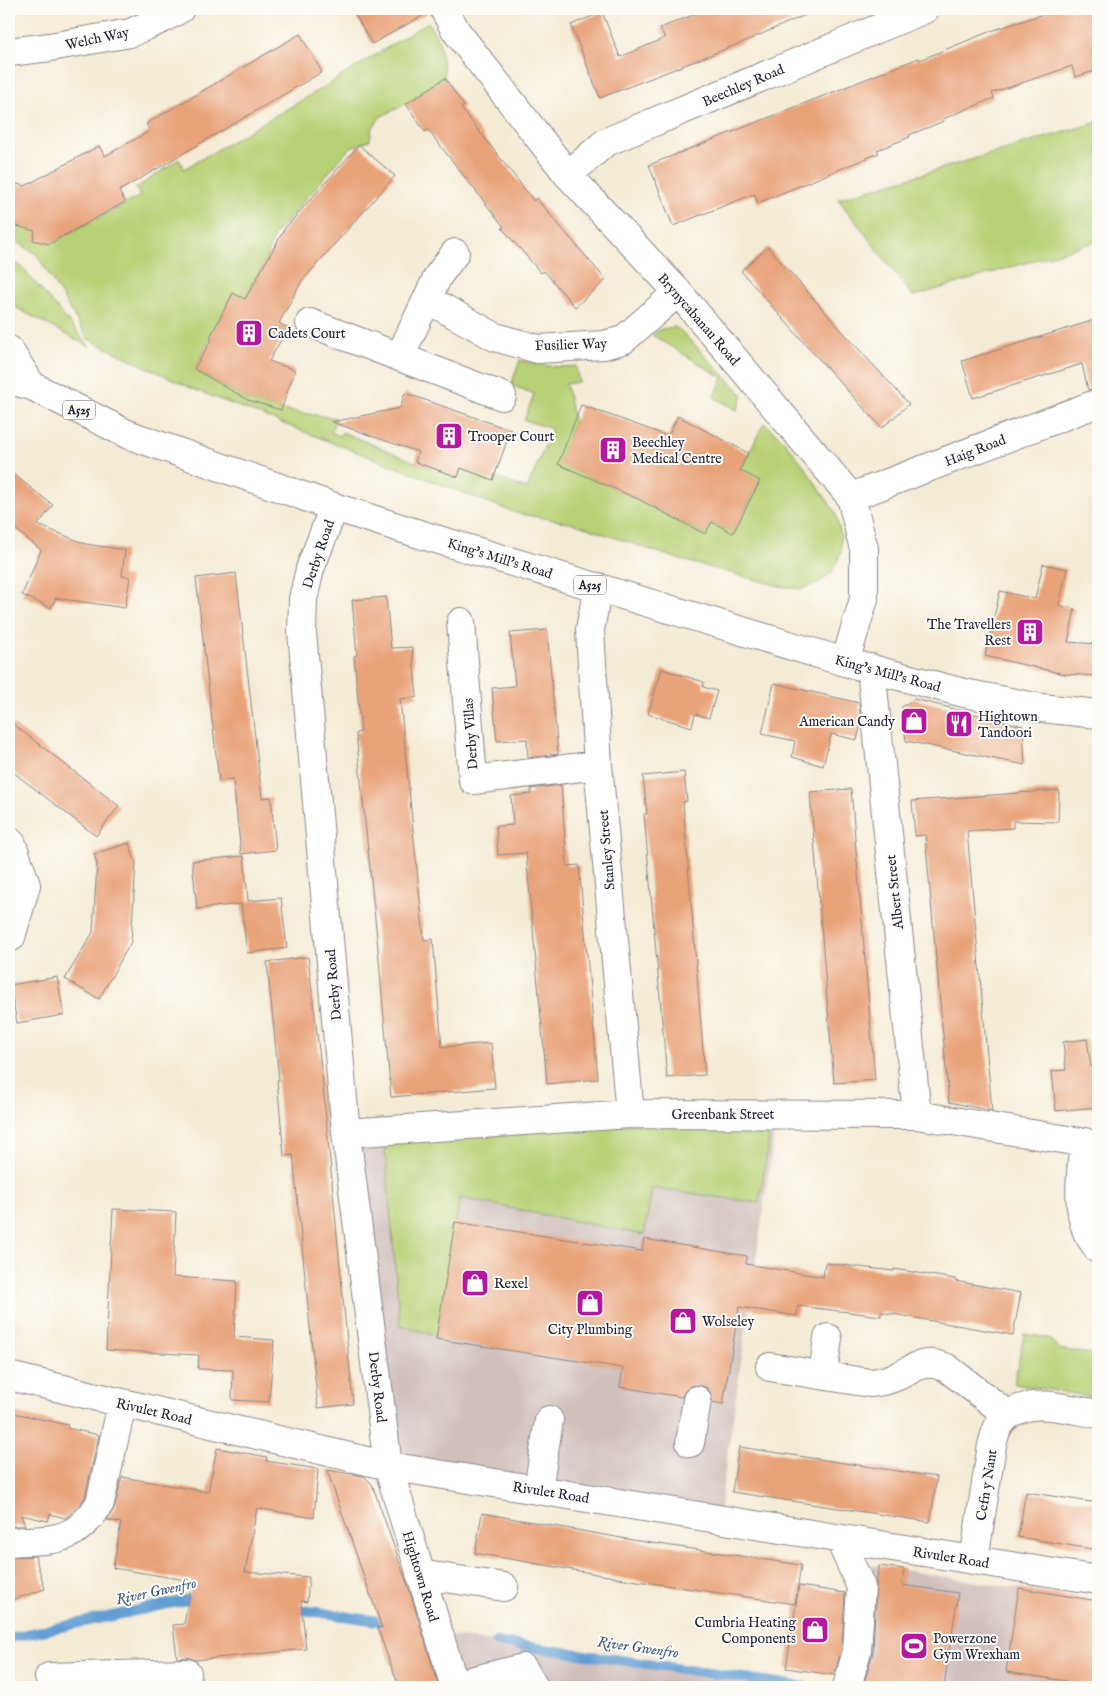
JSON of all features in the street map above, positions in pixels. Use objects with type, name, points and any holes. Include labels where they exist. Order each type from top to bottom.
[{"type":"street","name":"Welch Way","points":[[9,52],[50,48],[130,33],[180,9]]},
{"type":"street","name":"Brynycabanau Road","points":[[444,9],[456,31],[568,175],[678,292],[852,497],[864,549],[864,599],[858,665]]},
{"type":"street","name":"Beechley Road","points":[[568,175],[606,142],[925,9]]},
{"type":"street","points":[[400,356],[438,276],[455,253]]},
{"type":"street","name":"Fusilier Way","points":[[427,299],[495,337],[538,348],[604,345],[623,340],[678,292]]},
{"type":"street","points":[[310,323],[502,396]]},
{"type":"street","name":"King's Mill's Road","points":[[9,350],[20,383],[127,434],[334,507],[858,665],[964,693],[1041,708],[1098,714]]},
{"type":"street","name":"Haig Road","points":[[852,497],[1098,403]]},
{"type":"street","name":"Derby Road","points":[[334,507],[310,569],[304,599],[302,632],[346,1133],[388,1466]]},
{"type":"street","name":"Stanley Street","points":[[598,587],[590,630],[598,765],[630,1114]]},
{"type":"street","name":"Derby Villas","points":[[461,622],[473,780],[598,765]]},
{"type":"street","name":"Albert Street","points":[[858,665],[916,1115]]},
{"type":"street","points":[[9,841],[12,844],[26,885],[9,938]]},
{"type":"street","name":"Greenbank Street","points":[[346,1133],[630,1114],[916,1115],[1091,1143]]},
{"type":"street","points":[[1091,1143],[1081,1180],[1082,1210],[1087,1233],[1098,1249]]},
{"type":"street","points":[[824,1375],[828,1338]]},
{"type":"street","points":[[770,1367],[870,1383],[884,1381],[919,1365],[938,1365],[947,1368],[1008,1415],[1022,1407],[1040,1405],[1098,1414]]},
{"type":"street","name":"Rivulet Road","points":[[9,1376],[388,1466],[1098,1580]]},
{"type":"street","points":[[690,1443],[697,1400]]},
{"type":"street","points":[[9,1542],[60,1539],[83,1526],[92,1517],[100,1503],[122,1404]]},
{"type":"street","name":"Cefn y Nant","points":[[974,1560],[992,1445],[997,1427],[1008,1415]]},
{"type":"street","points":[[538,1490],[549,1420]]},
{"type":"street","name":"Hightown Road","points":[[388,1466],[455,1686]]},
{"type":"street","points":[[840,1540],[861,1586],[856,1651],[847,1687]]},
{"type":"street","points":[[420,1574],[504,1587]]},
{"type":"street","points":[[455,1686],[523,1668],[534,1687]]},
{"type":"street","points":[[49,1677],[187,1673],[185,1687]]},
{"type":"shaded area","points":[[777,1115],[718,1520],[388,1466],[346,1133]]},
{"type":"shaded area","points":[[850,1562],[1098,1601],[1098,1687],[847,1687]]},
{"type":"shaded area","points":[[439,1634],[807,1687],[455,1687]]},
{"type":"green space","points":[[428,22],[439,41],[445,78],[406,104],[380,117],[372,129],[370,140],[351,147],[274,235],[265,263],[245,299],[233,293],[196,366],[199,372],[248,400],[281,410],[336,418],[331,432],[340,436],[342,432],[415,462],[458,477],[461,468],[527,489],[552,429],[524,420],[534,394],[511,385],[520,360],[548,366],[576,366],[579,382],[566,384],[574,422],[559,464],[638,499],[705,534],[712,522],[733,533],[760,482],[740,470],[764,423],[782,439],[802,463],[835,512],[841,535],[841,553],[832,572],[819,583],[801,589],[779,586],[678,559],[575,524],[516,513],[195,390],[88,339],[37,255],[9,236],[9,215],[38,226],[58,239],[140,196],[136,188],[179,159],[184,169],[326,86]]},
{"type":"green space","points":[[1098,122],[1098,241],[922,294],[913,296],[838,199]]},
{"type":"green space","points":[[9,261],[21,266],[90,347],[9,304]]},
{"type":"green space","points":[[675,327],[743,395],[737,410],[714,397],[723,378],[652,335],[661,329]]},
{"type":"green space","points":[[772,1119],[759,1203],[652,1188],[644,1235],[460,1198],[437,1336],[400,1325],[384,1135]]},
{"type":"green space","points":[[1024,1334],[1049,1338],[1059,1349],[1098,1355],[1098,1398],[1014,1384]]},
{"type":"building","points":[[352,9],[428,9],[429,12],[372,44]]},
{"type":"building","points":[[708,9],[819,9],[741,43],[600,98],[571,25],[602,12],[620,57],[665,38],[660,28]]},
{"type":"building","points":[[1046,9],[1098,9],[1098,70],[1075,77],[1072,66],[992,93],[994,98],[943,119],[944,121],[909,135],[910,137],[877,150],[879,153],[758,203],[754,194],[673,226],[649,165],[919,58],[920,60],[991,31],[1047,13]]},
{"type":"building","points":[[300,34],[322,72],[119,191],[125,202],[49,244],[33,240],[35,231],[9,224],[9,182],[25,186],[99,146],[105,156],[150,131],[146,124]]},
{"type":"building","points":[[445,78],[464,106],[461,108],[534,201],[536,198],[606,280],[575,307],[544,271],[541,273],[502,228],[504,227],[428,130],[425,132],[406,104]]},
{"type":"building","points":[[359,145],[395,176],[301,282],[279,323],[288,328],[269,361],[295,370],[281,410],[248,400],[194,369],[212,339],[210,337],[233,293],[245,299],[285,228]]},
{"type":"building","points":[[768,247],[909,404],[882,428],[741,271]]},
{"type":"building","points":[[1098,319],[1098,388],[1088,390],[1082,364],[973,398],[962,361]]},
{"type":"building","name":"Trooper Court","points":[[405,393],[511,430],[493,480],[461,468],[458,477],[415,462],[418,452],[332,422],[400,408]]},
{"type":"building","points":[[581,405],[668,436],[678,416],[748,453],[740,470],[760,481],[733,533],[712,522],[705,534],[638,499],[558,464]]},
{"type":"building","points":[[9,471],[53,505],[38,525],[86,544],[125,550],[122,576],[130,577],[125,608],[56,598],[51,608],[22,595],[41,550],[9,524]]},
{"type":"building","name":"The Travellers Rest","points":[[1043,564],[1067,569],[1059,605],[1075,609],[1068,642],[1098,644],[1098,676],[1064,674],[985,656],[1000,591],[1035,599]]},
{"type":"building","points":[[236,573],[262,798],[271,797],[276,850],[241,854],[233,779],[219,781],[196,578]]},
{"type":"building","points":[[386,597],[391,648],[412,647],[417,697],[400,699],[424,940],[433,939],[442,1047],[491,1043],[495,1088],[391,1097],[356,733],[361,732],[354,656],[357,655],[352,600]]},
{"type":"building","points":[[547,630],[558,754],[528,758],[527,739],[497,741],[492,688],[515,686],[510,633]]},
{"type":"building","points":[[662,669],[704,682],[703,687],[717,691],[709,718],[695,714],[692,727],[648,714]]},
{"type":"building","points":[[774,683],[859,703],[861,723],[857,740],[831,734],[823,766],[792,757],[795,741],[762,734]]},
{"type":"building","points":[[914,699],[1023,726],[1025,765],[906,741],[902,707]]},
{"type":"building","points":[[9,721],[119,806],[96,836],[9,769]]},
{"type":"building","points":[[684,772],[687,801],[683,802],[705,1075],[667,1078],[644,814],[647,814],[643,776]]},
{"type":"building","points":[[561,785],[567,866],[579,865],[598,1079],[547,1084],[526,853],[498,855],[496,826],[513,825],[511,796],[531,794],[531,789]]},
{"type":"building","points":[[851,789],[875,1080],[834,1083],[810,792]]},
{"type":"building","points":[[1059,790],[1058,822],[1013,821],[1013,828],[967,831],[992,1111],[949,1102],[925,835],[915,836],[912,801]]},
{"type":"building","points":[[129,843],[136,863],[131,942],[99,999],[65,979],[93,932],[97,864],[94,854]]},
{"type":"building","points":[[244,856],[248,901],[281,898],[287,948],[247,953],[241,904],[197,909],[192,861]]},
{"type":"building","points":[[308,957],[322,1076],[353,1404],[318,1408],[293,1155],[284,1156],[277,1080],[279,1080],[267,962]]},
{"type":"building","points":[[57,977],[64,1015],[17,1023],[10,985]]},
{"type":"building","points":[[1087,1039],[1091,1067],[1098,1067],[1098,1107],[1056,1111],[1052,1071],[1066,1070],[1063,1042]]},
{"type":"building","points":[[113,1209],[176,1212],[173,1277],[237,1281],[234,1337],[274,1340],[269,1402],[232,1400],[233,1370],[198,1369],[199,1355],[106,1350]]},
{"type":"building","points":[[455,1222],[642,1251],[644,1239],[747,1256],[746,1264],[823,1277],[825,1263],[894,1271],[894,1269],[955,1279],[955,1281],[1021,1293],[1013,1335],[881,1312],[881,1316],[798,1306],[797,1316],[739,1307],[723,1404],[712,1402],[712,1395],[707,1388],[700,1385],[691,1386],[682,1397],[620,1387],[623,1368],[436,1339]]},
{"type":"building","points":[[9,1412],[68,1425],[67,1428],[99,1435],[85,1497],[78,1507],[65,1518],[50,1514],[48,1521],[21,1515],[25,1526],[9,1526]]},
{"type":"building","points":[[739,1447],[937,1477],[930,1522],[732,1492]]},
{"type":"building","points":[[217,1448],[267,1457],[266,1461],[318,1469],[314,1518],[257,1508],[245,1572],[309,1577],[307,1602],[301,1601],[306,1649],[196,1660],[187,1657],[177,1658],[173,1625],[184,1624],[192,1581],[113,1568],[121,1523],[107,1520],[115,1507],[122,1477],[208,1492]]},
{"type":"building","points":[[327,1470],[364,1476],[372,1484],[410,1592],[439,1687],[399,1687],[377,1627],[382,1628]]},
{"type":"building","points":[[1026,1492],[1098,1503],[1098,1550],[1018,1537]]},
{"type":"building","points":[[482,1513],[638,1541],[801,1565],[795,1604],[637,1581],[475,1553]]},
{"type":"building","points":[[35,1556],[45,1589],[9,1601],[9,1557]]},
{"type":"building","points":[[879,1566],[904,1569],[902,1585],[958,1593],[944,1687],[863,1687],[873,1652],[876,1585]]},
{"type":"building","name":"Cumbria Heating Components","points":[[799,1586],[845,1593],[842,1648],[834,1675],[786,1668]]},
{"type":"building","points":[[1019,1588],[1098,1601],[1098,1687],[1064,1687],[1066,1681],[1006,1672]]},
{"type":"waterway","name":"River Gwenfro","points":[[9,1638],[201,1597]]},
{"type":"waterway","name":"River Gwenfro","points":[[289,1608],[391,1623]]},
{"type":"waterway","name":"River Gwenfro","points":[[496,1642],[806,1687]]},
{"type":"place","name":"Cadets Court","points":[[249,333]]},
{"type":"place","name":"Trooper Court","points":[[449,436]]},
{"type":"place","name":"Beechley Medical Centre","points":[[613,450]]},
{"type":"place","name":"The Travellers Rest","points":[[1030,632]]},
{"type":"place","name":"American Candy","points":[[914,721]]},
{"type":"place","name":"Hightown Tandoori","points":[[959,724]]},
{"type":"place","name":"Rexel","points":[[475,1283]]},
{"type":"place","name":"City Plumbing","points":[[590,1303]]},
{"type":"place","name":"Wolseley","points":[[683,1321]]},
{"type":"place","name":"Cumbria Heating Components","points":[[815,1630]]},
{"type":"place","name":"Powerzone Gym Wrexham","points":[[914,1646]]}]
